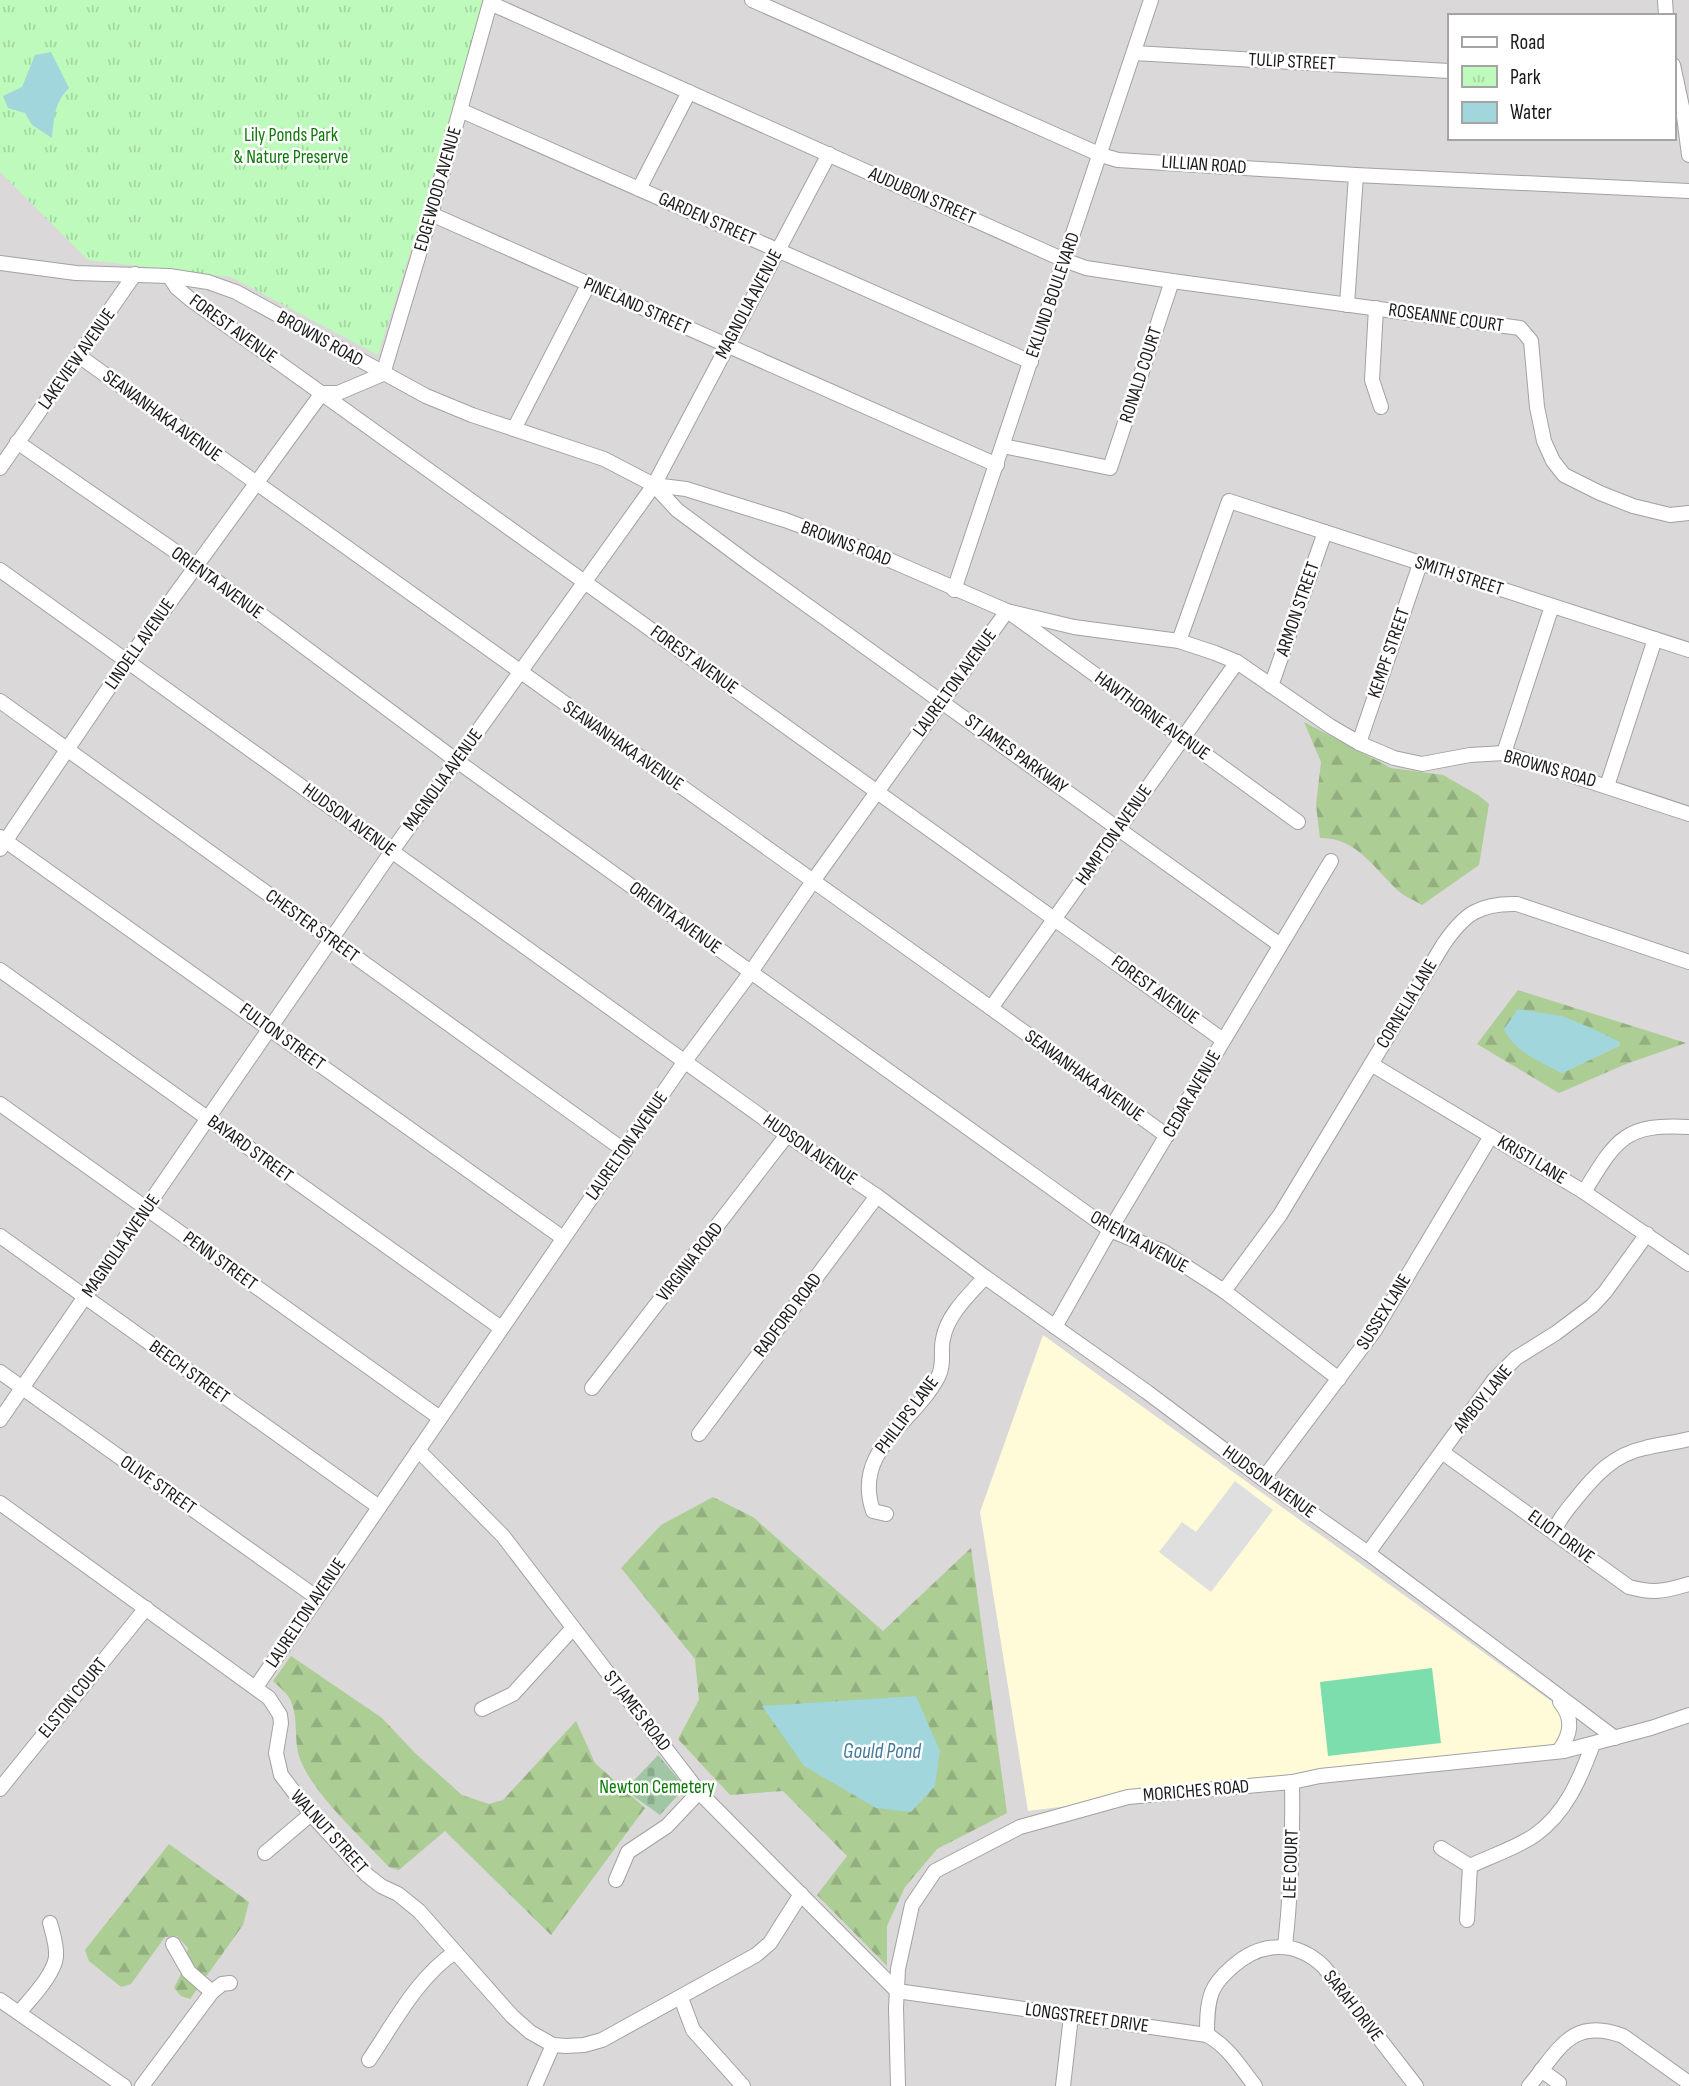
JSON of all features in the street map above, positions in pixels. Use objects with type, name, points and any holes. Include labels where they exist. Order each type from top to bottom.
[{"type":"street","name":"LILLIAN ROAD","points":[[752,0],[1101,155],[1118,160],[1689,191]]},
{"type":"street","name":"EKLUND BOULEVARD","points":[[954,590],[1152,0]]},
{"type":"street","name":"AUDUBON STREET","points":[[490,3],[1086,268],[1376,309]]},
{"type":"street","name":"EDGEWOOD AVENUE","points":[[383,374],[490,3]]},
{"type":"street","name":"TULIP STREET","points":[[1134,53],[1448,71]]},
{"type":"street","points":[[1675,84],[1689,93]]},
{"type":"street","points":[[1675,84],[1684,116],[1689,155]]},
{"type":"street","points":[[639,189],[689,92]]},
{"type":"street","name":"GARDEN STREET","points":[[460,110],[1031,362]]},
{"type":"street","name":"MAGNOLIA AVENUE","points":[[0,1420],[392,851],[654,485],[829,153]]},
{"type":"street","points":[[1347,305],[1356,175]]},
{"type":"street","name":"PINELAND STREET","points":[[431,214],[997,465]]},
{"type":"street","name":"BROWNS ROAD","points":[[1,265],[76,273],[169,276],[208,282],[236,292],[426,396],[604,459],[654,485],[686,489],[785,520],[878,555],[1007,611],[1073,627],[1180,641],[1237,663],[1330,726],[1359,743],[1394,758],[1422,764],[1470,755],[1504,753],[1689,814]]},
{"type":"street","name":"LAKEVIEW AVENUE","points":[[0,468],[135,274]]},
{"type":"street","name":"FOREST AVENUE","points":[[169,276],[177,288],[190,299],[1223,1040]]},
{"type":"street","name":"RONALD COURT","points":[[1003,446],[1110,468],[1172,282]]},
{"type":"street","points":[[514,429],[589,285]]},
{"type":"street","points":[[1376,309],[1372,380],[1381,407]]},
{"type":"street","name":"ROSEANNE COURT","points":[[1376,309],[1520,328],[1531,341],[1537,407],[1544,441],[1553,461],[1564,475],[1600,494],[1633,506],[1670,515],[1689,513]]},
{"type":"street","name":"SEAWANHAKA AVENUE","points":[[79,356],[1167,1136]]},
{"type":"street","points":[[322,393],[338,393],[383,374]]},
{"type":"street","name":"LINDELL AVENUE","points":[[2,842],[195,565],[322,393]]},
{"type":"street","name":"ORIENTA AVENUE","points":[[18,442],[195,565],[457,761],[1110,1230],[1164,1252],[1224,1291],[1339,1379]]},
{"type":"street","name":"ST JAMES PARKWAY","points":[[654,485],[677,510],[1280,945]]},
{"type":"street","name":"SMITH STREET","points":[[1180,641],[1229,502],[1689,650]]},
{"type":"street","name":"ARMON STREET","points":[[1271,686],[1325,532]]},
{"type":"street","name":"KEMPF STREET","points":[[1359,743],[1419,564]]},
{"type":"street","name":"HUDSON AVENUE","points":[[0,570],[787,1135],[877,1196],[1368,1553],[1615,1738]]},
{"type":"street","points":[[1504,753],[1552,606]]},
{"type":"street","name":"LAURELTON AVENUE","points":[[256,1688],[685,1060],[751,972],[876,791],[1007,611]]},
{"type":"street","name":"HAWTHORNE AVENUE","points":[[1007,611],[1298,821]]},
{"type":"street","points":[[1607,786],[1655,639]]},
{"type":"street","name":"HAMPTON AVENUE","points":[[990,1008],[1237,663]]},
{"type":"street","name":"CHESTER STREET","points":[[0,701],[625,1151]]},
{"type":"street","name":"FULTON STREET","points":[[2,842],[270,1028],[563,1238]]},
{"type":"street","name":"CEDAR AVENUE","points":[[1055,1327],[1110,1230],[1331,861]]},
{"type":"street","name":"CORNELIA LANE","points":[[1224,1291],[1280,1215],[1458,923],[1478,909],[1496,904],[1517,904],[1689,962]]},
{"type":"street","name":"BAYARD STREET","points":[[0,970],[501,1328]]},
{"type":"street","name":"KRISTI LANE","points":[[1371,1064],[1584,1192],[1689,1264]]},
{"type":"street","name":"PENN STREET","points":[[0,1104],[440,1418]]},
{"type":"street","points":[[1584,1192],[1612,1147],[1623,1138],[1637,1130],[1651,1127],[1689,1127]]},
{"type":"street","name":"VIRGINIA ROAD","points":[[592,1388],[787,1135]]},
{"type":"street","name":"SUSSEX LANE","points":[[1263,1479],[1381,1321],[1491,1136]]},
{"type":"street","name":"RADFORD ROAD","points":[[699,1433],[877,1196]]},
{"type":"street","name":"AMBOY LANE","points":[[1368,1553],[1494,1380],[1516,1358],[1592,1306],[1647,1234]]},
{"type":"street","name":"BEECH STREET","points":[[0,1236],[379,1507]]},
{"type":"street","name":"PHILLIPS LANE","points":[[886,1514],[873,1511],[868,1496],[872,1464],[940,1374],[943,1337],[950,1319],[985,1277]]},
{"type":"street","name":"OLIVE STREET","points":[[0,1372],[316,1597]]},
{"type":"street","points":[[1554,1532],[1557,1523],[1605,1466],[1643,1448],[1689,1440]]},
{"type":"street","name":"ST JAMES ROAD","points":[[418,1450],[503,1536],[699,1792],[897,1991]]},
{"type":"street","name":"ELIOT DRIVE","points":[[1441,1452],[1629,1587],[1646,1592],[1659,1592],[1689,1584]]},
{"type":"street","name":"WALNUT STREET","points":[[0,1503],[269,1698],[281,1715],[276,1753],[281,1775],[311,1814],[367,1875],[419,1911],[512,2016],[530,2032],[553,2045]]},
{"type":"street","name":"ELSTON COURT","points":[[0,1789],[146,1608]]},
{"type":"street","points":[[482,1709],[513,1694],[573,1628]]},
{"type":"street","points":[[1548,1688],[1569,1712],[1568,1735],[1559,1751]]},
{"type":"street","name":"MORICHES ROAD","points":[[898,2086],[898,1969],[912,1905],[935,1871],[1020,1827],[1128,1797],[1292,1782],[1320,1776],[1559,1751],[1615,1738],[1689,1715]]},
{"type":"street","points":[[1470,1866],[1535,1835],[1551,1821],[1569,1798],[1593,1744]]},
{"type":"street","name":"LEE COURT","points":[[1285,1947],[1293,1833],[1292,1782]]},
{"type":"street","points":[[616,1880],[628,1852],[667,1826],[699,1792]]},
{"type":"street","points":[[265,1853],[311,1814]]},
{"type":"street","points":[[1441,1848],[1470,1866]]},
{"type":"street","points":[[1467,1920],[1470,1866]]},
{"type":"street","points":[[535,2086],[553,2045],[584,2045],[602,2040],[756,1955],[779,1931],[801,1894]]},
{"type":"street","points":[[19,2013],[53,1968],[55,1946],[50,1923]]},
{"type":"street","points":[[173,1944],[189,1972],[212,1992]]},
{"type":"street","points":[[1255,2086],[1229,2052],[1207,2035],[1212,1991],[1225,1973],[1236,1964],[1260,1950],[1285,1947]]},
{"type":"street","name":"SARAH DRIVE","points":[[1285,1947],[1304,1952],[1324,1967],[1416,2086]]},
{"type":"street","points":[[369,2060],[421,1983],[454,1952]]},
{"type":"street","points":[[142,2086],[212,1992],[222,1984],[230,1983]]},
{"type":"street","name":"LONGSTREET DRIVE","points":[[897,1991],[1207,2035]]},
{"type":"street","points":[[681,1998],[692,2030],[743,2086]]},
{"type":"street","points":[[0,2000],[124,2086]]},
{"type":"street","points":[[1063,2086],[1071,2016]]},
{"type":"street","points":[[1529,2086],[1559,2046],[1572,2035],[1604,2030],[1623,2036],[1689,2083]]},
{"type":"street","points":[[1541,2070],[1559,2082]]},
{"type":"shaded area","points":[[0,0],[1689,0],[1689,2086],[0,2086]]},
{"type":"shaded area","points":[[1043,1335],[1558,1706],[1567,1722],[1564,1738],[1549,1746],[1028,1811],[980,1512]]},
{"type":"shaded area","points":[[1235,1481],[1273,1510],[1211,1592],[1159,1552],[1182,1522],[1196,1532]]},
{"type":"green space","name":"Lily Ponds Park & Nature Preserve","points":[[0,0],[489,0],[378,355],[231,277],[88,260],[0,172]]},
{"type":"green space","points":[[1304,722],[1391,768],[1443,775],[1478,795],[1489,804],[1479,865],[1422,905],[1402,894],[1356,849],[1333,839],[1320,838],[1316,805],[1321,762]]},
{"type":"green space","points":[[1518,990],[1686,1043],[1626,1064],[1559,1093],[1477,1044]],"holes":[[[1620,1042],[1619,1046],[1562,1073],[1520,1049]]]},
{"type":"green space","points":[[713,1497],[753,1517],[883,1631],[971,1548],[1007,1813],[937,1849],[905,1887],[887,1926],[887,1966],[817,1895],[847,1856],[783,1791],[730,1795],[678,1739],[699,1700],[695,1659],[621,1568],[661,1525]]},
{"type":"green space","points":[[291,1656],[382,1718],[415,1753],[462,1795],[489,1804],[503,1800],[576,1721],[595,1763],[645,1808],[551,1935],[445,1831],[399,1870],[389,1867],[327,1801],[300,1759],[291,1701],[273,1681]]},
{"type":"green space","points":[[1432,1668],[1441,1743],[1328,1756],[1320,1682]]},
{"type":"green space","name":"Newton Cemetery","points":[[658,1755],[685,1787],[660,1815],[625,1790]]},
{"type":"green space","points":[[169,1844],[249,1902],[243,1925],[190,1999],[181,1996],[174,1988],[183,1970],[188,1948],[177,1936],[165,1937],[131,1984],[121,1987],[89,1961],[85,1950]]},
{"type":"water","points":[[51,52],[69,88],[58,105],[52,138],[32,125],[25,113],[8,108],[3,96],[22,87],[35,55]]},
{"type":"water","points":[[1518,1009],[1562,1016],[1620,1042],[1619,1046],[1562,1073],[1529,1056],[1509,1037],[1504,1029]]},
{"type":"water","name":"Gould Pond","points":[[916,1696],[940,1751],[935,1786],[911,1812],[876,1808],[804,1766],[762,1706]]}]
